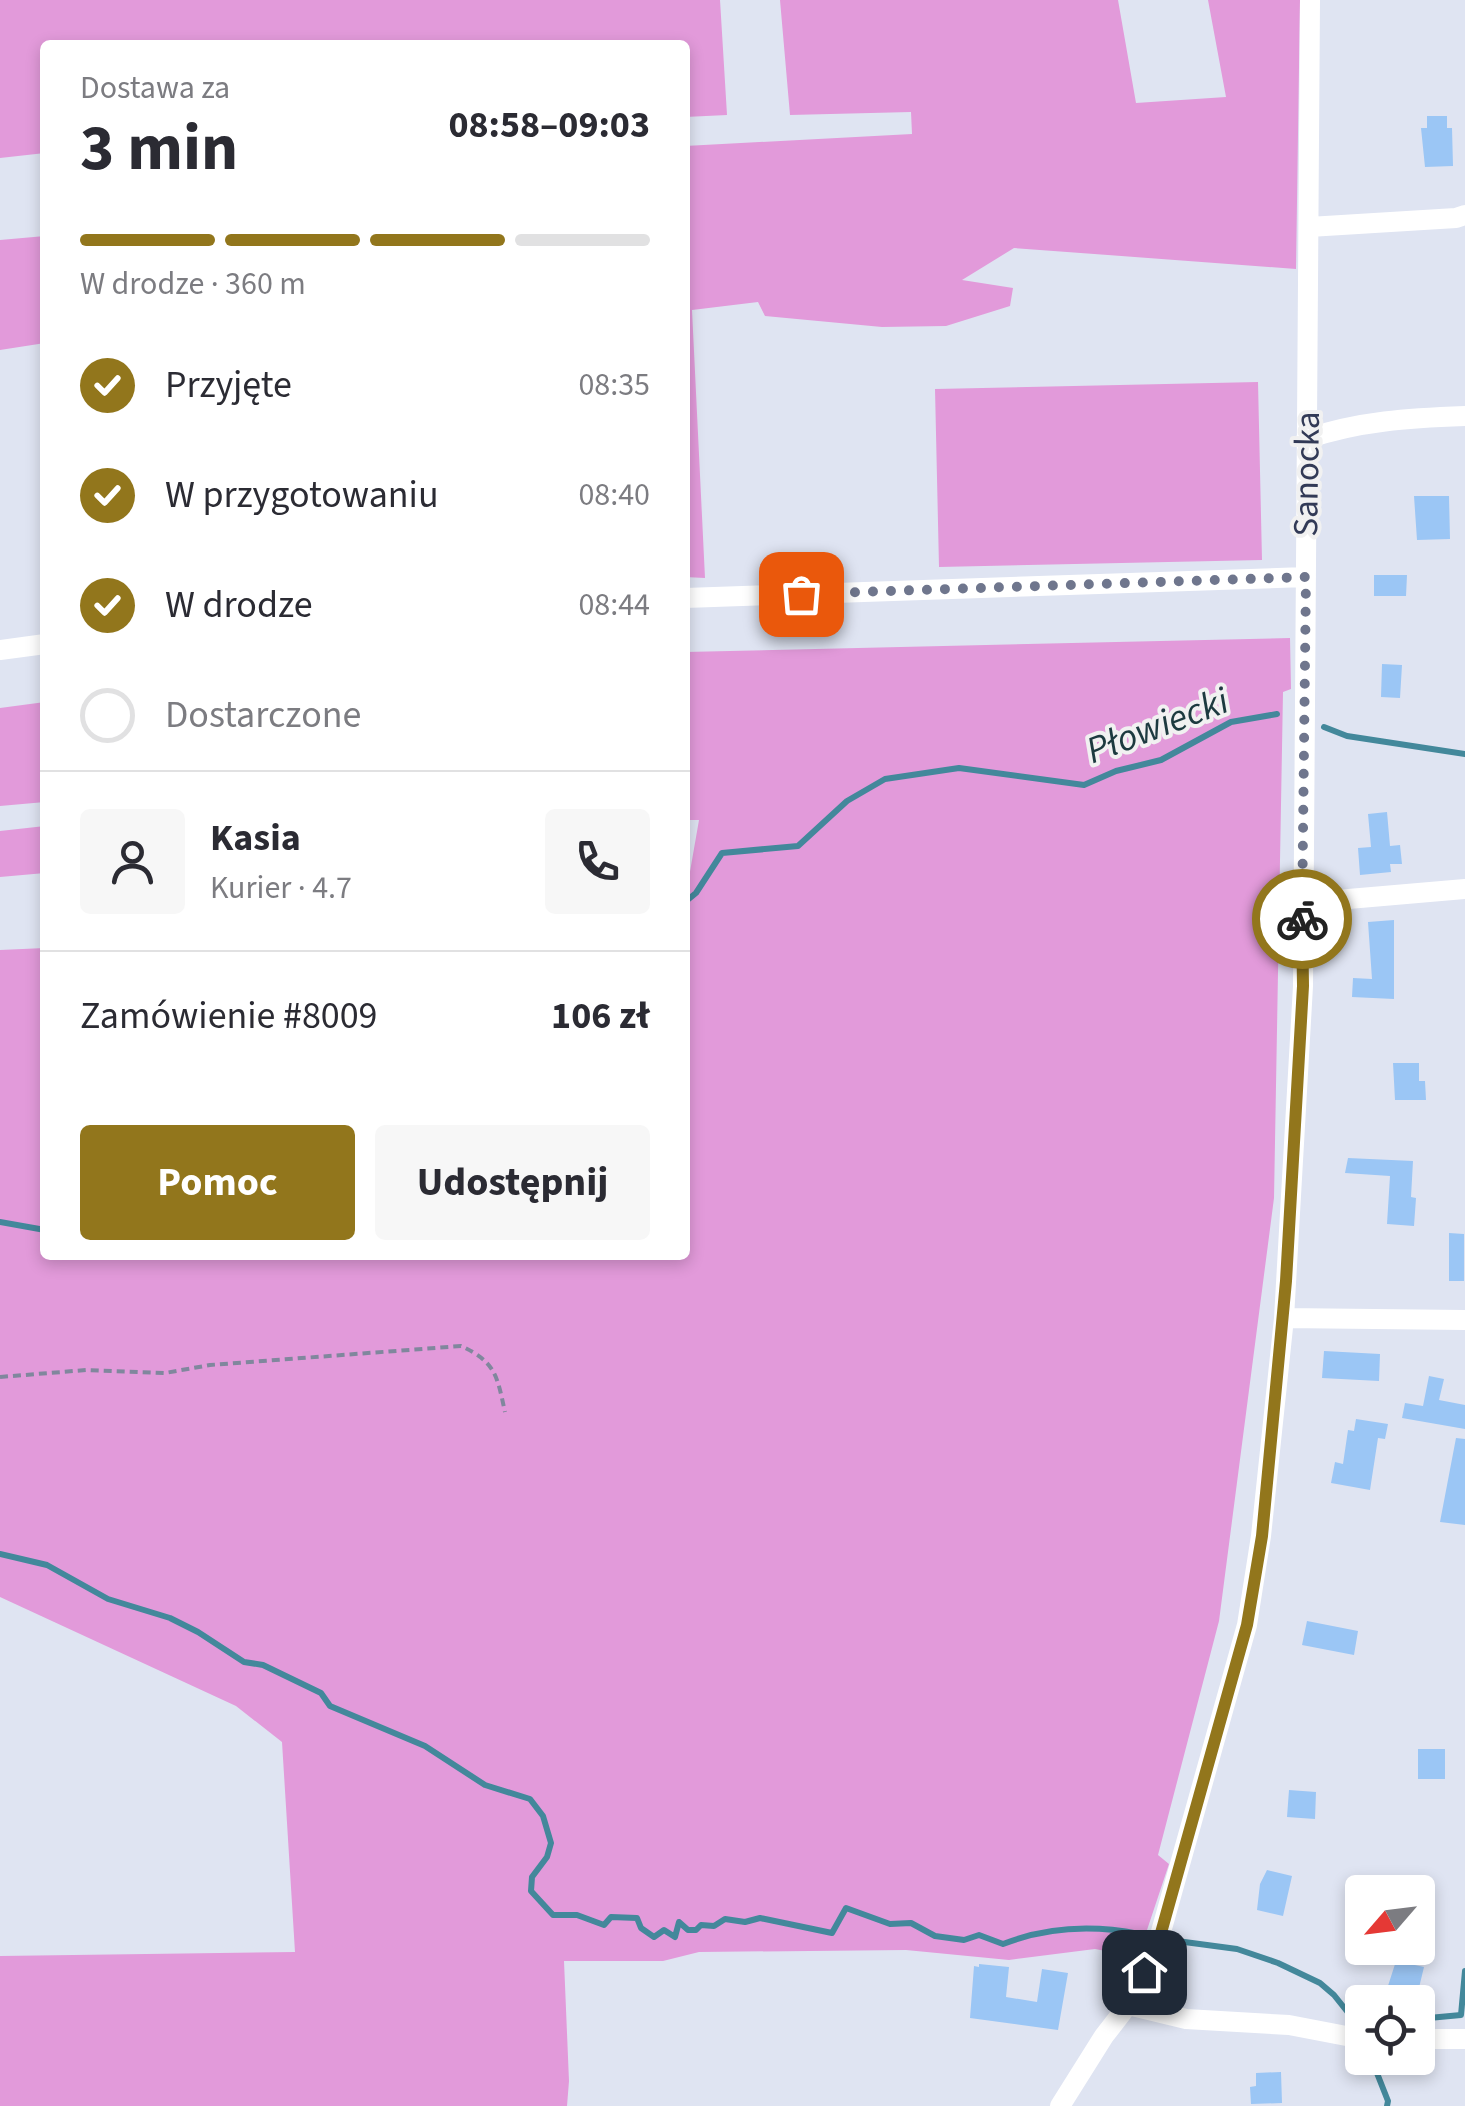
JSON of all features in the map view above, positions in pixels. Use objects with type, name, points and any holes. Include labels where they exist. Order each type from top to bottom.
[{"type":"street","name":"Sanocka","points":[[1060,2106],[1128,2005],[1159,1940],[1247,1625],[1262,1536],[1284,1318],[1303,986],[1310,0]]},
{"type":"street","points":[[1309,227],[1456,218],[1465,214]]},
{"type":"street","points":[[1306,439],[1338,428],[1392,418],[1465,416]]},
{"type":"street","points":[[690,598],[1306,577]]},
{"type":"street","points":[[0,650],[40,645]]},
{"type":"street","points":[[1302,903],[1465,890]]},
{"type":"street","points":[[1284,1318],[1465,1320]]},
{"type":"street","points":[[1128,2005],[1186,2019],[1289,2026],[1345,2036]]},
{"type":"street","points":[[1435,2039],[1465,2039]]},
{"type":"path","points":[[0,1377],[86,1370],[165,1372],[462,1346],[483,1356],[497,1374],[505,1412]]},
{"type":"shaded area","points":[[0,0],[720,0],[727,115],[690,117],[690,40],[40,40],[40,154],[0,158]]},
{"type":"shaded area","points":[[780,0],[1118,0],[1136,103],[1226,97],[1208,0],[1300,0],[1296,269],[1014,248],[962,280],[1013,288],[1010,306],[946,326],[882,327],[765,316],[758,302],[692,310],[705,578],[690,577],[690,146],[912,134],[911,112],[790,115]]},
{"type":"shaded area","points":[[40,236],[40,344],[0,350],[0,240]]},
{"type":"shaded area","points":[[1258,382],[1262,560],[939,567],[935,389]]},
{"type":"shaded area","points":[[1290,638],[1291,689],[1283,692],[1274,1198],[1219,1621],[1158,1855],[1169,1864],[1138,1957],[1095,1949],[1009,1960],[906,1950],[699,1952],[663,1961],[564,1961],[567,2106],[0,2106],[0,1956],[295,1952],[282,1742],[236,1706],[0,1597],[0,950],[40,948],[40,1260],[690,1260],[690,872],[699,820],[690,820],[690,652]]},
{"type":"shaded area","points":[[40,703],[40,802],[0,806],[0,708]]},
{"type":"shaded area","points":[[40,827],[40,873],[0,877],[0,831]]},
{"type":"building","points":[[1427,116],[1447,116],[1447,128],[1452,128],[1453,166],[1425,167],[1421,128],[1427,128]]},
{"type":"building","points":[[1414,496],[1449,496],[1450,539],[1417,540]]},
{"type":"building","points":[[1374,575],[1407,575],[1406,596],[1374,596]]},
{"type":"building","points":[[1382,664],[1402,665],[1400,698],[1381,697]]},
{"type":"building","points":[[1387,812],[1390,846],[1400,845],[1402,864],[1390,864],[1391,872],[1360,875],[1358,848],[1371,847],[1368,814]]},
{"type":"building","points":[[1394,920],[1394,999],[1352,997],[1353,978],[1372,979],[1368,922]]},
{"type":"building","points":[[1393,1063],[1419,1063],[1419,1081],[1425,1081],[1426,1100],[1395,1100]]},
{"type":"building","points":[[1348,1158],[1413,1161],[1414,1226],[1387,1224],[1390,1176],[1345,1173]]},
{"type":"building","points":[[1449,1233],[1464,1234],[1464,1281],[1449,1281]]},
{"type":"building","points":[[1324,1351],[1380,1354],[1379,1381],[1322,1378]]},
{"type":"building","points":[[1429,1376],[1444,1379],[1439,1400],[1465,1405],[1465,1429],[1402,1418],[1405,1403],[1423,1406]]},
{"type":"building","points":[[1356,1419],[1388,1424],[1385,1439],[1378,1438],[1370,1490],[1331,1483],[1335,1462],[1343,1464],[1348,1430],[1354,1431]]},
{"type":"building","points":[[1456,1438],[1465,1439],[1465,1525],[1440,1522]]},
{"type":"building","points":[[1307,1621],[1358,1631],[1354,1655],[1302,1645]]},
{"type":"building","points":[[1418,1749],[1445,1749],[1445,1779],[1418,1779]]},
{"type":"building","points":[[1289,1790],[1316,1792],[1315,1819],[1287,1817]]},
{"type":"building","points":[[1267,1870],[1292,1876],[1283,1916],[1257,1910],[1260,1884]]},
{"type":"building","points":[[1395,1965],[1424,1967],[1420,1985],[1388,1985]]},
{"type":"building","points":[[974,1966],[1009,1967],[1006,1997],[1037,2002],[1042,1969],[1068,1973],[1058,2030],[970,2018]]},
{"type":"building","points":[[1281,2072],[1282,2103],[1251,2104],[1250,2087],[1256,2086],[1256,2073]]},
{"type":"waterway","name":"Płowiecki","points":[[690,898],[722,853],[798,846],[847,801],[885,779],[959,768],[1084,785],[1116,771],[1161,760],[1231,722],[1277,714]]},
{"type":"waterway","name":"Płowiecki","points":[[1324,727],[1347,736],[1465,754]]},
{"type":"waterway","name":"Płowiecki","points":[[0,1222],[40,1229]]},
{"type":"waterway","points":[[0,1554],[47,1565],[108,1599],[170,1618],[244,1662],[263,1665],[321,1693],[330,1706],[425,1746],[485,1785],[530,1799],[543,1816],[551,1843],[547,1857],[532,1877],[531,1891],[553,1915],[577,1915],[604,1925],[611,1917],[637,1918],[641,1928],[654,1937],[664,1930],[675,1937],[679,1922],[688,1930],[696,1930],[725,1919],[745,1922],[760,1918],[832,1933],[846,1908],[890,1924],[911,1923],[935,1936],[964,1940],[979,1935],[1003,1944],[1071,1929],[1139,1934]]},
{"type":"waterway","points":[[1177,1941],[1237,1949],[1278,1963],[1320,1983],[1345,2009]]},
{"type":"waterway","points":[[1435,2017],[1461,2015],[1465,1971]]},
{"type":"waterway","points":[[1378,2075],[1387,2106]]},
{"type":"way so far","points":[[801,594],[1306,577],[1302,919]]},
{"type":"route","points":[[1144,1972],[1159,1940],[1247,1625],[1262,1536],[1284,1318],[1303,986],[1302,919]]}]
